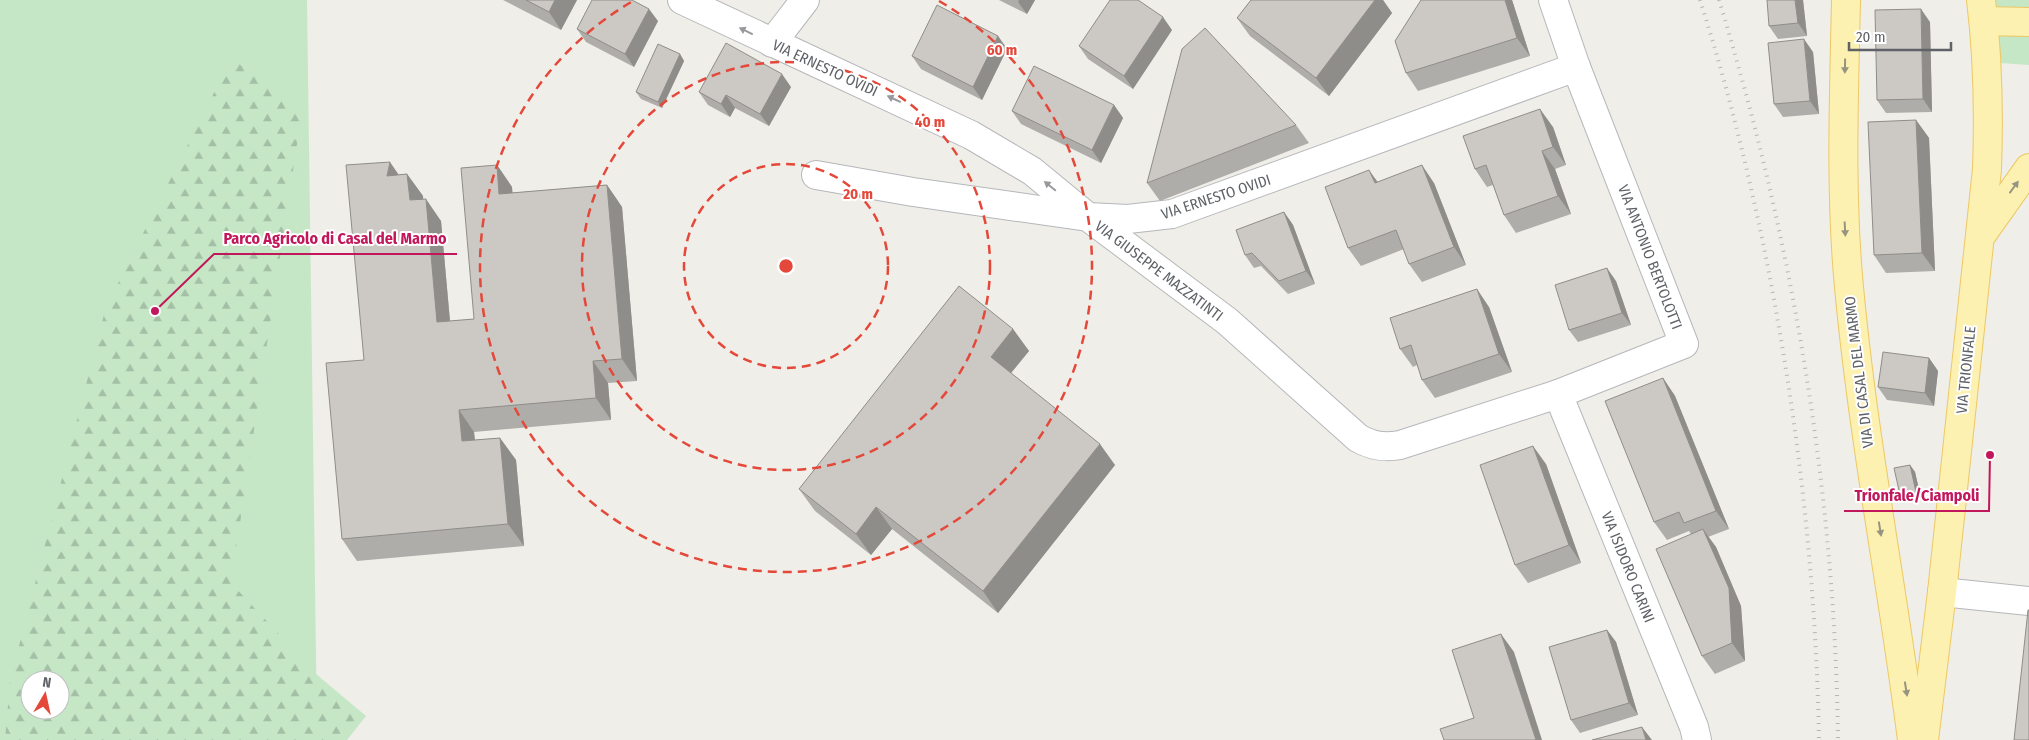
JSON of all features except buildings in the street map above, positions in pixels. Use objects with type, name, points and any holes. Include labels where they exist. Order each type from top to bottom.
[{"type":"main road","name":"VIA DI CASAL DEL MARMO","points":[[1846,0],[1843,184],[1849,287],[1862,404],[1912,740]]},
{"type":"main road","points":[[1983,10],[2029,22]]},
{"type":"main road","name":"VIA TRIONFALE","points":[[1924,740],[1988,169],[1989,103],[1983,10]]},
{"type":"main road","points":[[1981,237],[2029,168]]},
{"type":"street","name":"VIA ERNESTO OVIDI","points":[[682,0],[993,147],[1032,171],[1088,217],[1128,219],[1172,214],[1576,67]]},
{"type":"street","points":[[772,44],[805,0]]},
{"type":"street","name":"VIA ANTONIO BERTOLOTTI","points":[[1370,445],[1390,447],[1412,442],[1558,394],[1684,344],[1576,67],[1553,0]]},
{"type":"street","name":"VIA GIUSEPPE MAZZATINTI","points":[[816,175],[1088,217],[1227,321],[1358,438],[1370,445]]},
{"type":"street","name":"VIA ISIDORO CARINI","points":[[1558,394],[1694,727],[1697,740]]},
{"type":"street","points":[[1942,592],[2029,601]]},
{"type":"green space","points":[[0,0],[307,0],[317,729],[329,740],[0,740]]},
{"type":"green space","points":[[1987,0],[2029,0],[2029,65],[2000,63]]},
{"type":"green space","points":[[231,59],[303,104],[231,583],[316,674],[366,716],[347,740],[5,740],[10,681],[106,307]]},
{"type":"railway","points":[[1700,0],[1726,88],[1749,178],[1785,362],[1809,550],[1814,613],[1819,740]]},
{"type":"railway","points":[[1719,0],[1745,90],[1768,181],[1788,273],[1805,366],[1828,552],[1835,646],[1838,740]]},
{"type":"place","name":"Parco Agricolo di Casal del Marmo","points":[[155,311]]},
{"type":"place","name":"Trionfale/Ciampoli","points":[[1990,455]]}]
